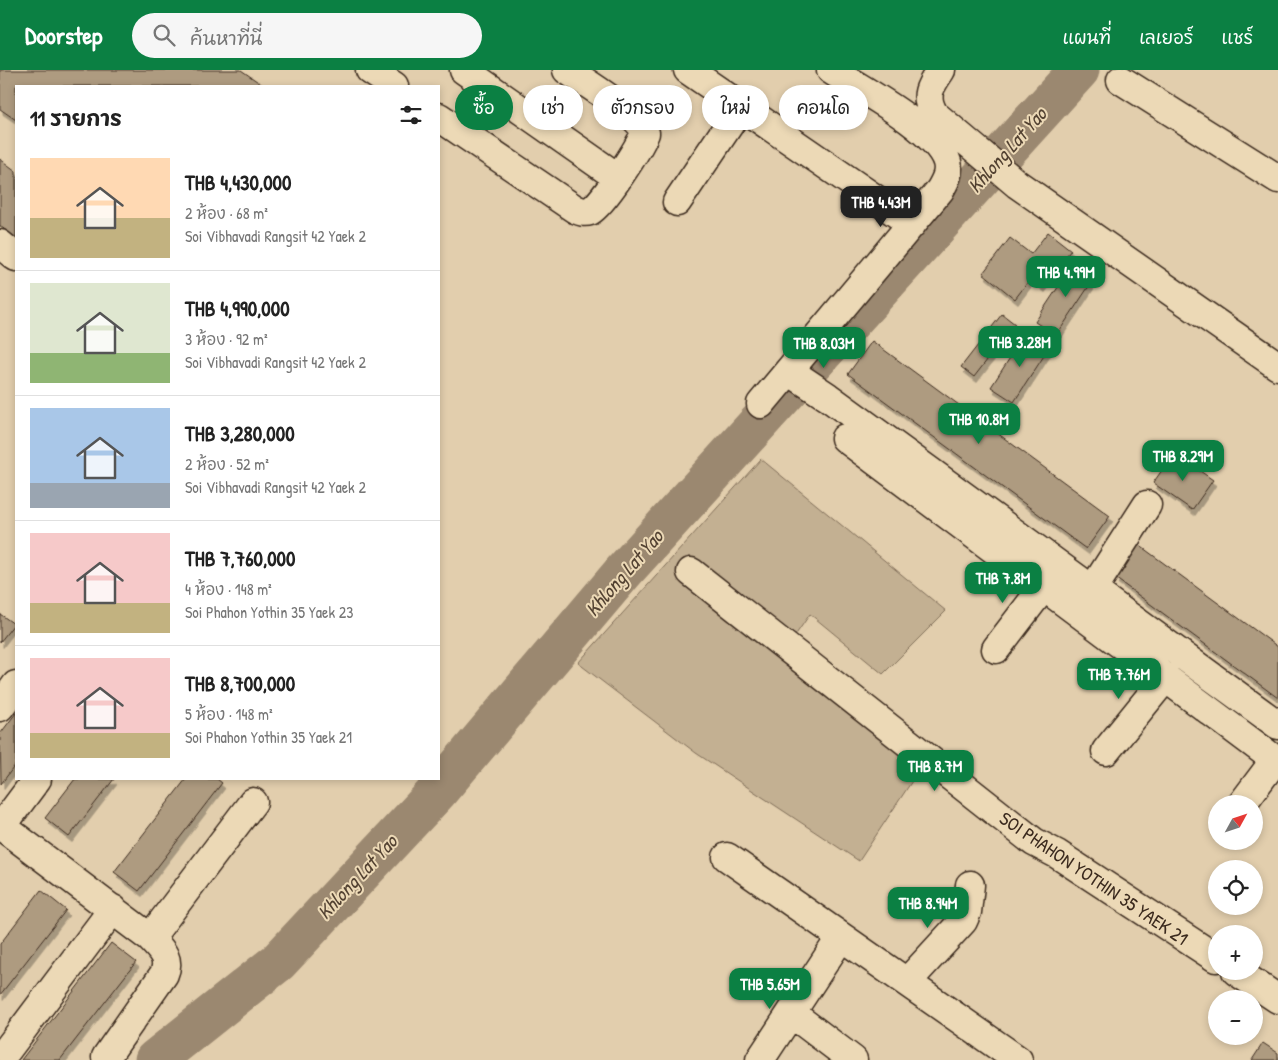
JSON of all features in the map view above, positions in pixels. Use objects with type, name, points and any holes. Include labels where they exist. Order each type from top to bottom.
[{"type":"street","points":[[370,70],[392,85]]},
{"type":"street","points":[[464,70],[618,177]]},
{"type":"street","points":[[440,118],[575,209],[584,213],[592,210],[618,177],[645,132],[644,127],[623,109],[567,70]]},
{"type":"street","points":[[688,70],[709,85]]},
{"type":"street","points":[[761,404],[793,374],[940,190],[948,176],[947,162],[940,148],[920,128],[831,70]]},
{"type":"street","points":[[941,70],[929,86],[928,105],[934,114],[1017,184],[1278,366]]},
{"type":"street","points":[[1121,80],[1278,179]]},
{"type":"street","points":[[769,126],[912,224]]},
{"type":"street","points":[[677,202],[726,130]]},
{"type":"street","points":[[0,244],[15,256]]},
{"type":"street","points":[[793,374],[828,397],[1278,725]]},
{"type":"street","points":[[845,438],[1045,586],[1276,761],[1249,795]]},
{"type":"street","points":[[1093,589],[1147,506]]},
{"type":"street","name":"SOI PHAHON YOTHIN 35 YAEK 21","points":[[691,572],[1034,842],[1057,854],[1208,953]]},
{"type":"street","points":[[996,649],[1045,586]]},
{"type":"street","points":[[1106,751],[1166,677]]},
{"type":"street","points":[[0,707],[15,686]]},
{"type":"street","points":[[36,780],[1,825],[150,938],[164,953],[167,967],[164,974],[106,1057]]},
{"type":"street","points":[[150,938],[253,802]]},
{"type":"street","points":[[727,857],[1018,1060]]},
{"type":"street","points":[[907,982],[963,922],[967,912],[970,884]]},
{"type":"street","points":[[7,1050],[113,909]]},
{"type":"street","points":[[760,1060],[841,938]]},
{"type":"street","points":[[1250,980],[1278,999]]},
{"type":"street","points":[[791,1013],[852,1060]]},
{"type":"shaded area","points":[[761,459],[946,611],[883,674],[810,614],[779,659],[920,769],[859,861],[696,753],[578,663]]},
{"type":"building","points":[[0,70],[241,70],[263,85],[15,85],[15,119],[0,109]]},
{"type":"building","points":[[0,159],[15,170],[15,237],[0,226]]},
{"type":"building","points":[[1048,232],[1071,250],[1042,287],[1031,278],[1015,299],[983,273],[1010,238],[1031,254]]},
{"type":"building","points":[[1076,260],[1097,274],[1056,336],[1035,322]]},
{"type":"building","points":[[1002,314],[1015,324],[974,377],[961,367]]},
{"type":"building","points":[[1026,333],[1049,348],[1014,402],[991,387]]},
{"type":"building","points":[[872,341],[1110,516],[1086,549],[848,374]]},
{"type":"building","points":[[1174,453],[1213,480],[1192,510],[1153,483]]},
{"type":"building","points":[[1139,545],[1278,647],[1278,698],[1115,578]]},
{"type":"building","points":[[0,614],[14,624],[0,642]]},
{"type":"building","points":[[15,714],[15,765],[1,784],[0,734]]},
{"type":"building","points":[[74,780],[113,780],[69,837],[45,818]]},
{"type":"building","points":[[185,780],[218,780],[222,783],[139,891],[114,872]]},
{"type":"building","points":[[41,890],[66,910],[0,995],[0,944]]},
{"type":"building","points":[[111,943],[136,962],[60,1060],[21,1060]]},
{"type":"building","points":[[1263,1043],[1278,1053],[1278,1060],[1252,1060]]},
{"type":"waterway","name":"Khlong Lat Yao","points":[[155,1060],[278,962],[437,792],[625,570],[1079,70]]}]
